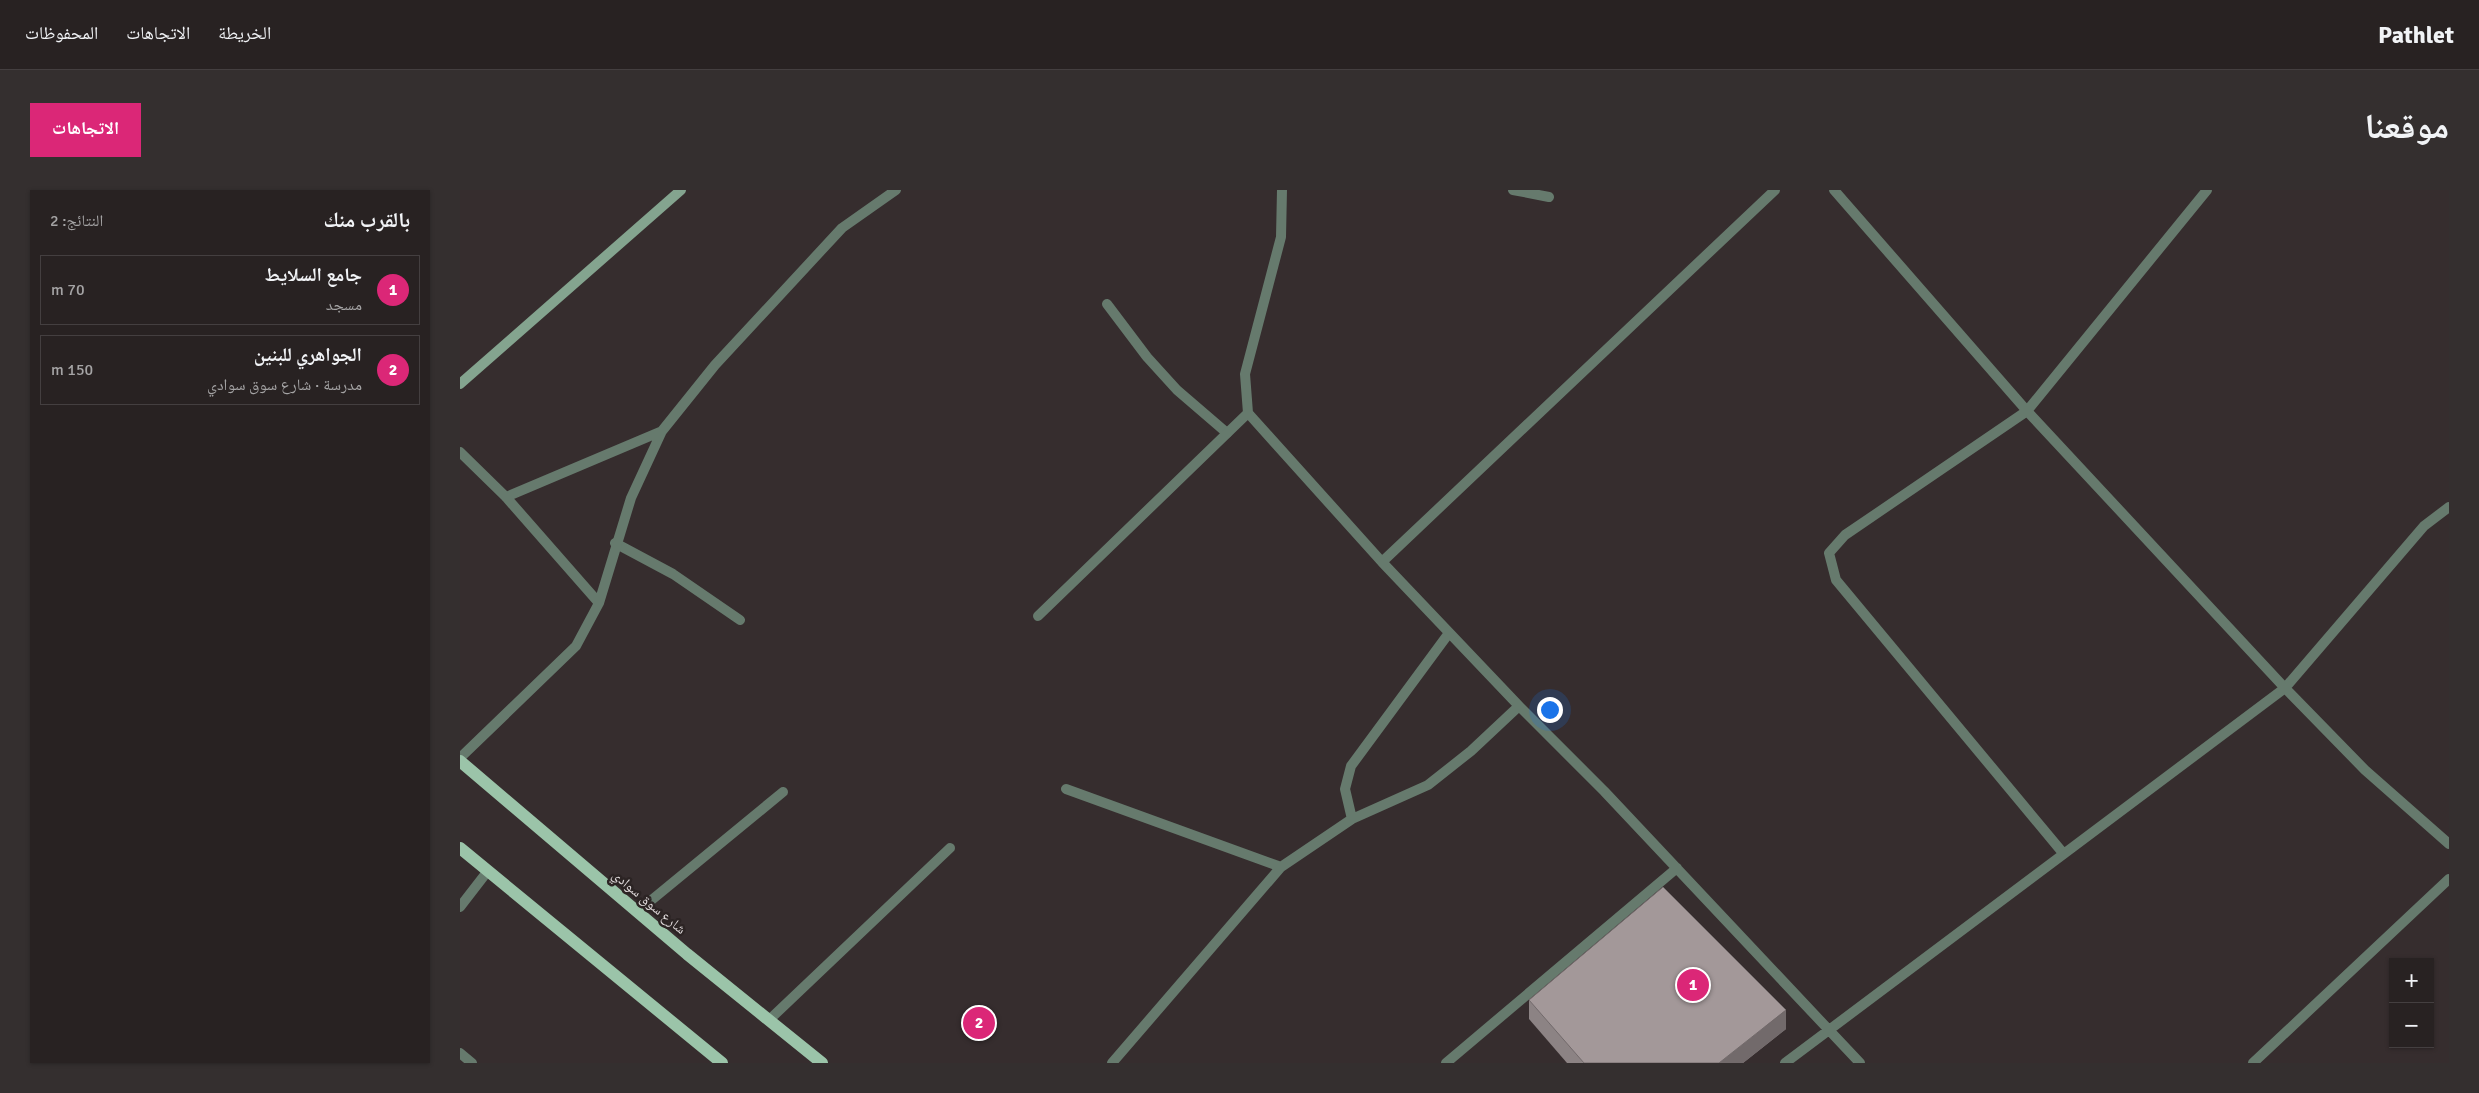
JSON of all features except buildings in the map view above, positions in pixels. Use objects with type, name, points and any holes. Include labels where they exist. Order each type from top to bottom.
[{"type":"main road","name":"شارع سوق سوادي","points":[[460,760],[637,912],[822,1063]]},
{"type":"main road","points":[[460,848],[486,872],[722,1063]]},
{"type":"street","points":[[460,384],[681,190]]},
{"type":"street","points":[[460,760],[576,646],[599,603],[631,498],[662,430],[715,366],[842,228],[896,190]]},
{"type":"street","points":[[1282,190],[1281,237],[1245,374],[1248,413],[1382,562],[1677,868],[1860,1063]]},
{"type":"street","points":[[1513,190],[1548,197]]},
{"type":"street","points":[[1382,562],[1775,190]]},
{"type":"street","points":[[1834,190],[2027,411],[2285,688],[2365,770],[2449,844]]},
{"type":"street","points":[[2063,853],[1836,580],[1830,553],[1845,535],[2027,411],[2207,190]]},
{"type":"street","points":[[1107,304],[1147,357],[1177,390],[1227,433]]},
{"type":"street","points":[[1038,616],[1248,413]]},
{"type":"street","points":[[506,497],[662,430]]},
{"type":"street","points":[[460,452],[506,497],[599,603]]},
{"type":"street","points":[[1785,1063],[2285,688],[2424,526],[2449,507]]},
{"type":"street","points":[[616,543],[673,574],[740,620]]},
{"type":"street","points":[[1352,819],[1344,789],[1351,766],[1449,633]]},
{"type":"street","points":[[1112,1063],[1281,867],[1352,819],[1428,785],[1471,750],[1519,706]]},
{"type":"street","points":[[1066,789],[1281,867]]},
{"type":"street","points":[[637,912],[783,792]]},
{"type":"street","points":[[769,1020],[950,848]]},
{"type":"street","points":[[1446,1063],[1677,868]]},
{"type":"street","points":[[460,907],[486,872]]},
{"type":"street","points":[[2253,1063],[2449,879]]},
{"type":"street","points":[[460,1053],[472,1063]]},
{"type":"place","name":"جامع السلايط","points":[[1693,985]]},
{"type":"place","name":"الجواهري للبنين","points":[[979,1023]]}]
